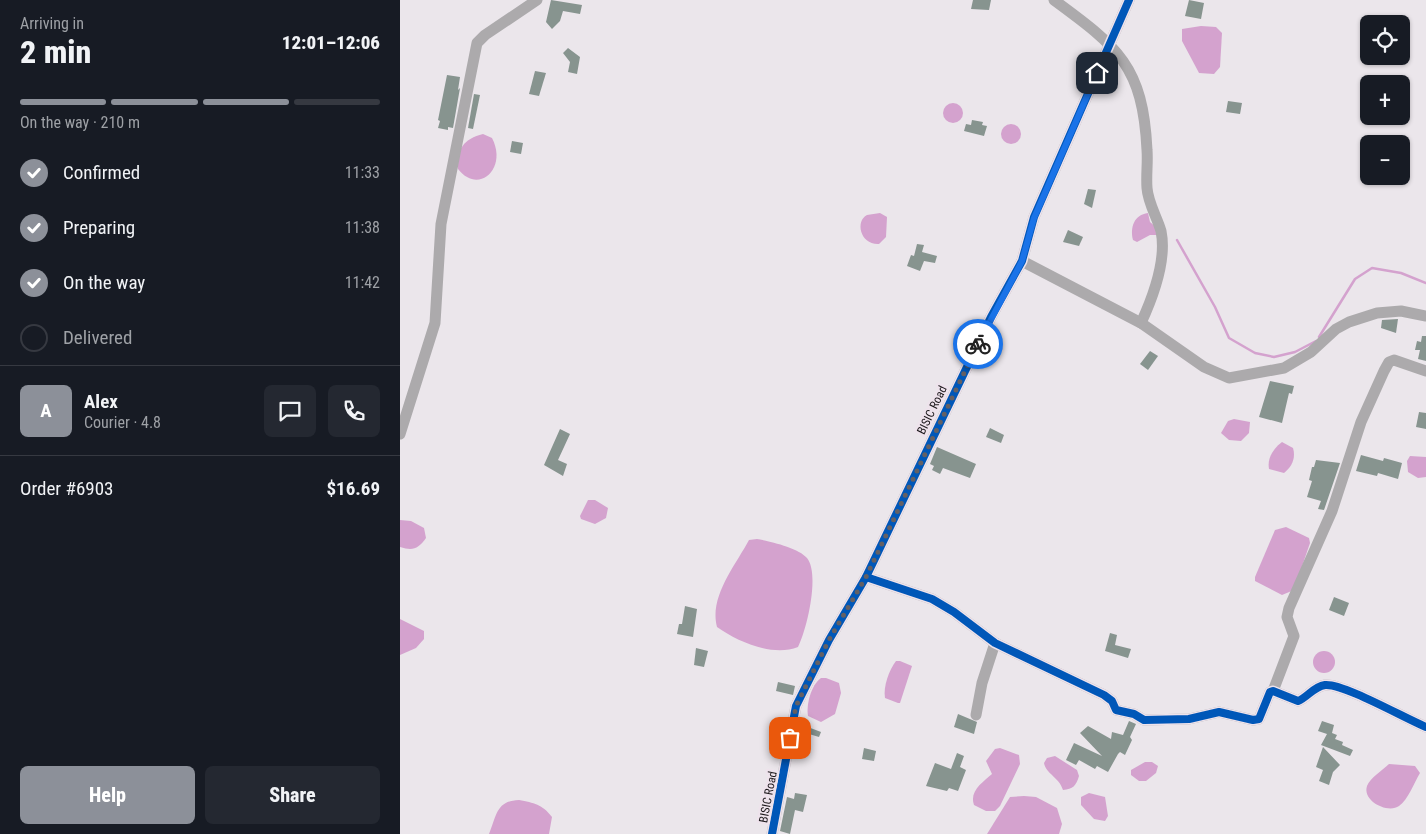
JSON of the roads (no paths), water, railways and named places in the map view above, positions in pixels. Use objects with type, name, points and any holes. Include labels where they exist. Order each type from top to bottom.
[{"type":"street","points":[[400,434],[435,323],[441,224],[477,43],[485,34],[537,0]]},
{"type":"street","points":[[1054,0],[1091,27],[1120,55],[1135,78],[1141,97],[1147,150],[1147,189],[1162,241],[1159,269],[1152,296],[1140,323]]},
{"type":"street","name":"BISIC Road","points":[[772,834],[796,706],[829,640],[866,577],[991,317],[1022,261],[1034,218],[1129,0]]},
{"type":"street","points":[[1022,261],[1140,323],[1204,367],[1230,378],[1284,368],[1311,352],[1336,329],[1349,322],[1378,313],[1401,312],[1426,316]]},
{"type":"street","points":[[866,577],[932,600],[995,643],[1093,689],[1112,701],[1116,710],[1134,714],[1144,720],[1189,719],[1218,712],[1253,720],[1259,718],[1268,695],[1273,691],[1294,636],[1287,617],[1289,608],[1332,511],[1361,422],[1384,371],[1389,362],[1394,360],[1426,372]]},
{"type":"street","points":[[976,715],[982,683],[995,643]]},
{"type":"street","points":[[1273,691],[1298,701],[1306,698],[1317,688],[1333,686],[1426,727]]},
{"type":"waterway","points":[[1177,240],[1215,307],[1229,338],[1255,353],[1274,357],[1295,352],[1316,341]]},
{"type":"waterway","points":[[1319,337],[1355,279],[1372,268],[1401,273],[1426,283]]}]
